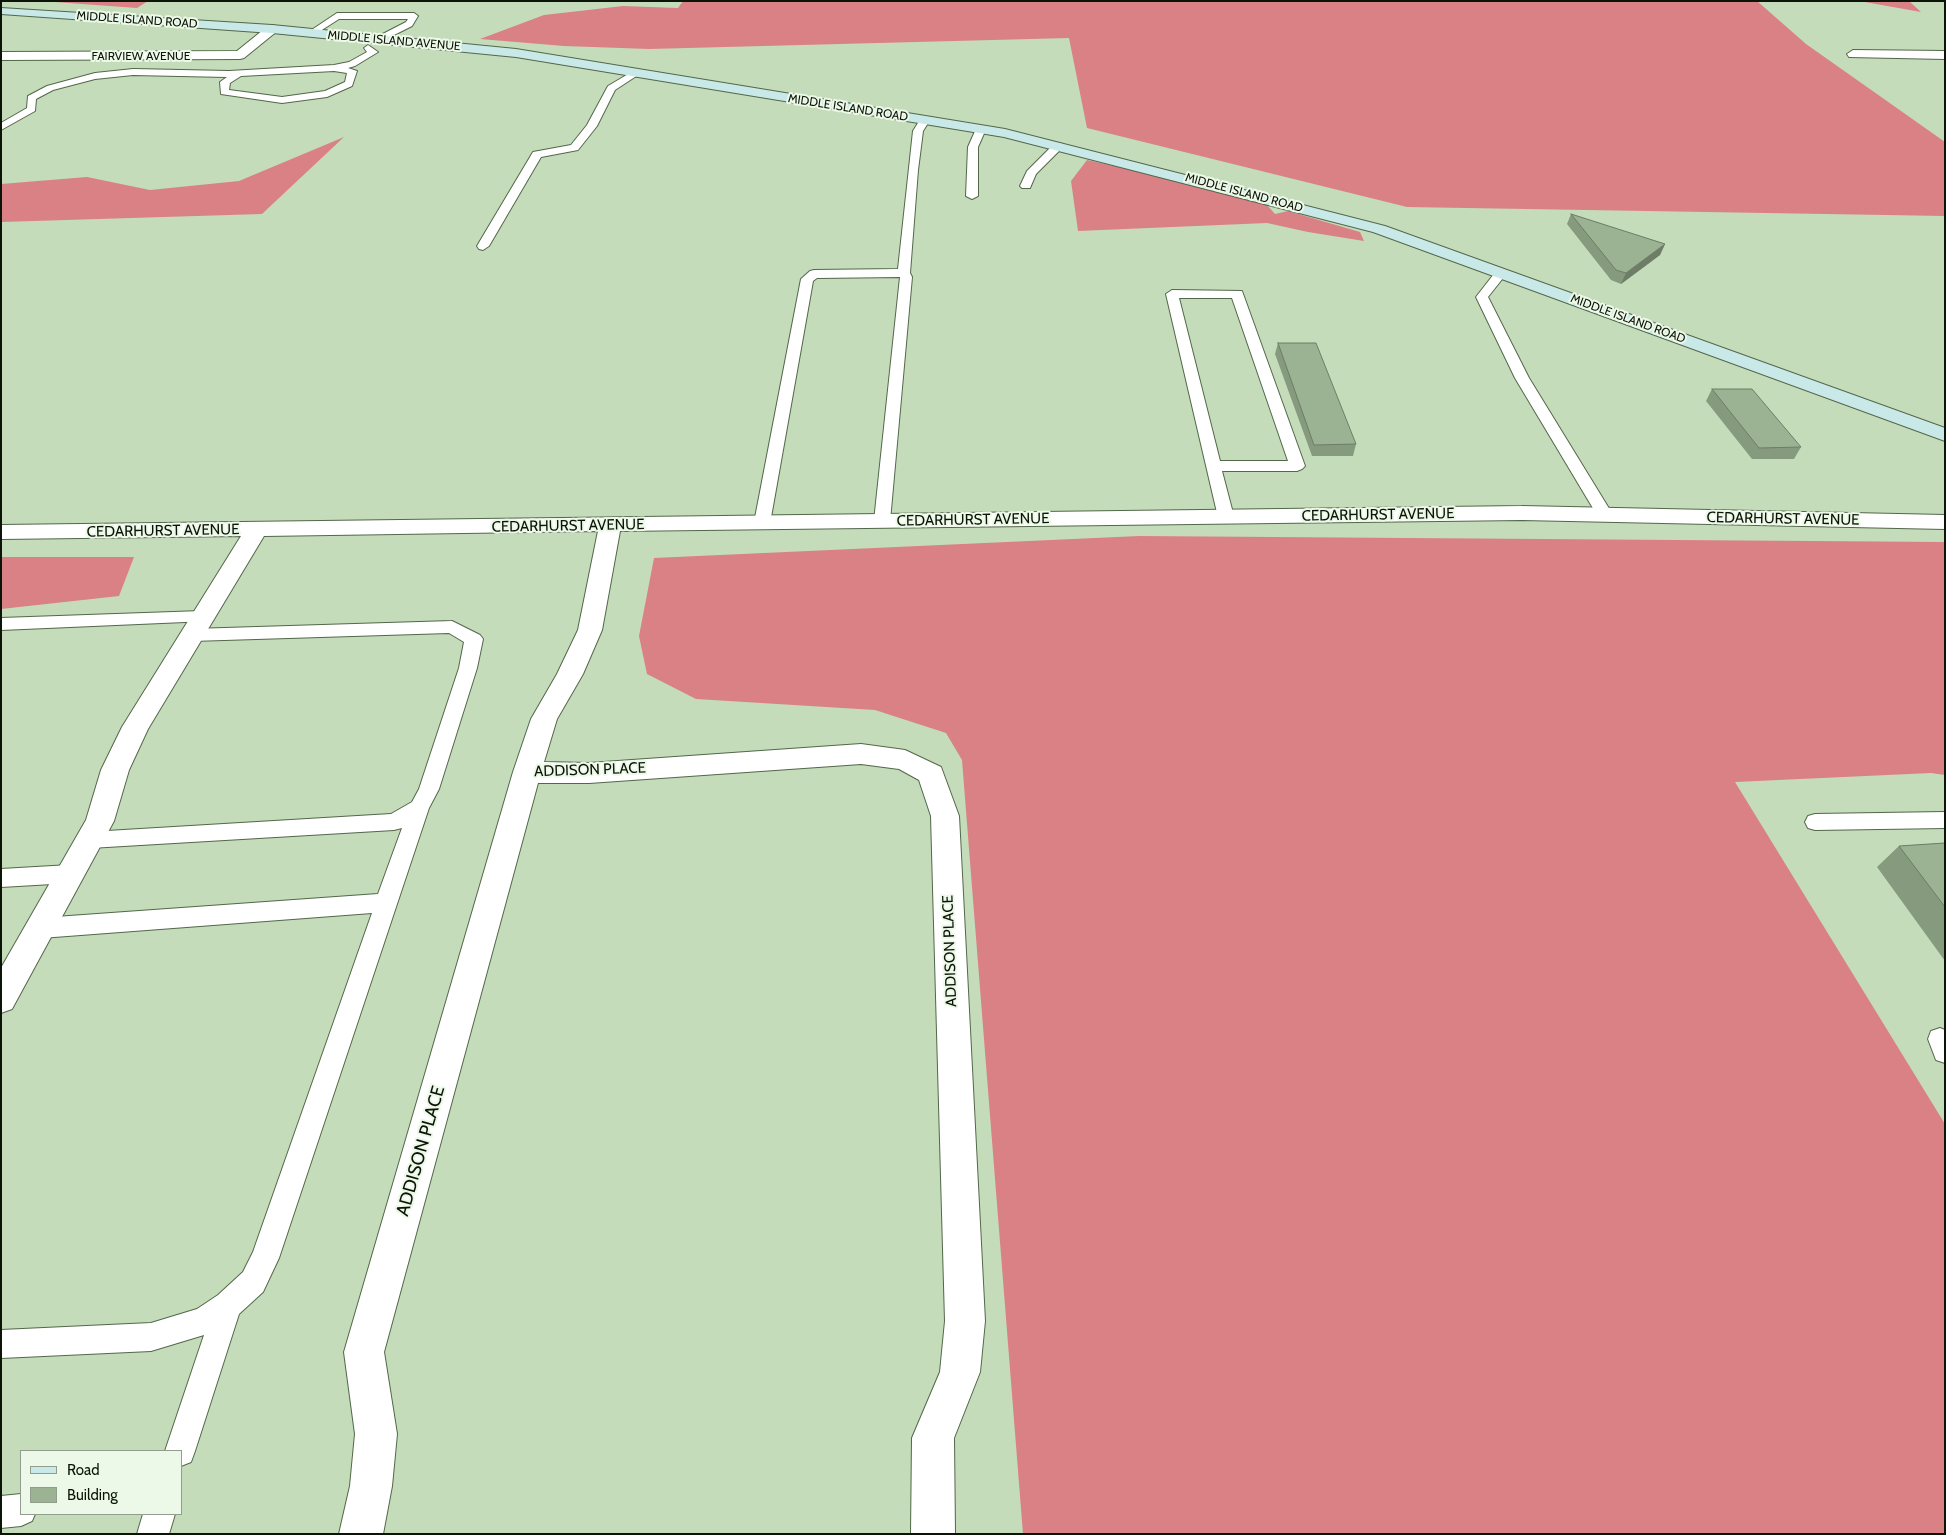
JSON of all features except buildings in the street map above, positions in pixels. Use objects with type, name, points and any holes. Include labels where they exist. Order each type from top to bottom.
[{"type":"street","name":"MIDDLE ISLAND ROAD","points":[[1,11],[272,30]]},
{"type":"street","name":"MIDDLE ISLAND AVENUE","points":[[272,30],[516,53]]},
{"type":"street","name":"FAIRVIEW AVENUE","points":[[1,56],[240,55],[272,30]]},
{"type":"street","name":"MIDDLE ISLAND ROAD","points":[[516,53],[981,129],[1058,146],[1379,229],[1945,435]]},
{"type":"street","points":[[1853,54],[1945,55]]},
{"type":"street","name":"CEDARHURST AVENUE","points":[[1,532],[1522,513],[1945,522]]},
{"type":"street","name":"ADDISON PLACE","points":[[361,1534],[371,1486],[376,1434],[364,1352],[527,772],[544,719],[570,674],[590,630],[610,525]]},
{"type":"street","points":[[1,999],[10,968],[41,928],[100,821],[115,770],[135,727],[256,530]]},
{"type":"street","name":"ADDISON PLACE","points":[[527,772],[589,773],[861,754],[905,760],[931,774],[945,816],[965,1321],[960,1372],[933,1438],[933,1534]]},
{"type":"lane","points":[[311,33],[337,16],[414,16],[409,24],[368,48],[358,50],[334,62],[334,68]]},
{"type":"lane","points":[[1,127],[32,109],[31,98],[50,88],[95,76],[133,72],[190,74],[334,68],[352,64],[373,52],[368,48]]},
{"type":"lane","points":[[240,73],[226,82],[224,92],[282,100],[327,94],[349,84],[352,71],[334,68]]},
{"type":"lane","points":[[483,246],[538,154],[574,148],[592,126],[611,88],[635,73]]},
{"type":"lane","points":[[882,521],[906,277],[904,273],[913,170],[918,131],[925,120]]},
{"type":"lane","points":[[972,196],[973,146],[981,129]]},
{"type":"lane","points":[[1026,186],[1031,172],[1058,146]]},
{"type":"lane","points":[[762,523],[807,279],[814,274],[904,273]]},
{"type":"lane","points":[[1501,273],[1482,297],[1522,378],[1605,514]]},
{"type":"lane","points":[[1215,466],[1296,466],[1237,294],[1172,294],[1226,517]]},
{"type":"lane","points":[[1,624],[452,627],[474,639],[468,668],[429,789],[418,808],[265,1258],[254,1282],[228,1305],[204,1321],[151,1337],[1,1344]]},
{"type":"lane","points":[[90,840],[394,822],[418,808]]},
{"type":"lane","points":[[1815,822],[1945,820]]},
{"type":"lane","points":[[1,878],[70,874]]},
{"type":"lane","points":[[41,928],[386,903]]},
{"type":"lane","points":[[180,1450],[228,1305]]},
{"type":"lane","points":[[1,1512],[20,1510]]},
{"type":"lane","points":[[153,1534],[159,1515]]},
{"type":"shaded area","points":[[41,1],[148,1],[137,8]]},
{"type":"shaded area","points":[[683,1],[1757,1],[1806,44],[1945,142],[1945,216],[1407,207],[1087,128],[1069,38],[649,49],[564,46],[480,39],[544,15],[623,6],[678,8]]},
{"type":"shaded area","points":[[1859,1],[1909,1],[1921,12]]},
{"type":"shaded area","points":[[344,137],[262,214],[1,222],[1,184],[87,177],[150,190],[239,181]]},
{"type":"shaded area","points":[[1087,160],[1177,180],[1267,205],[1275,214],[1288,211],[1360,232],[1364,241],[1267,223],[1078,231],[1071,181]]},
{"type":"shaded area","points":[[1139,536],[1945,542],[1945,775],[1931,773],[1735,782],[1945,1124],[1945,1534],[1023,1534],[962,760],[946,733],[875,710],[696,699],[647,674],[639,636],[654,558]]},
{"type":"shaded area","points":[[1,557],[134,557],[119,596],[1,609]]}]
